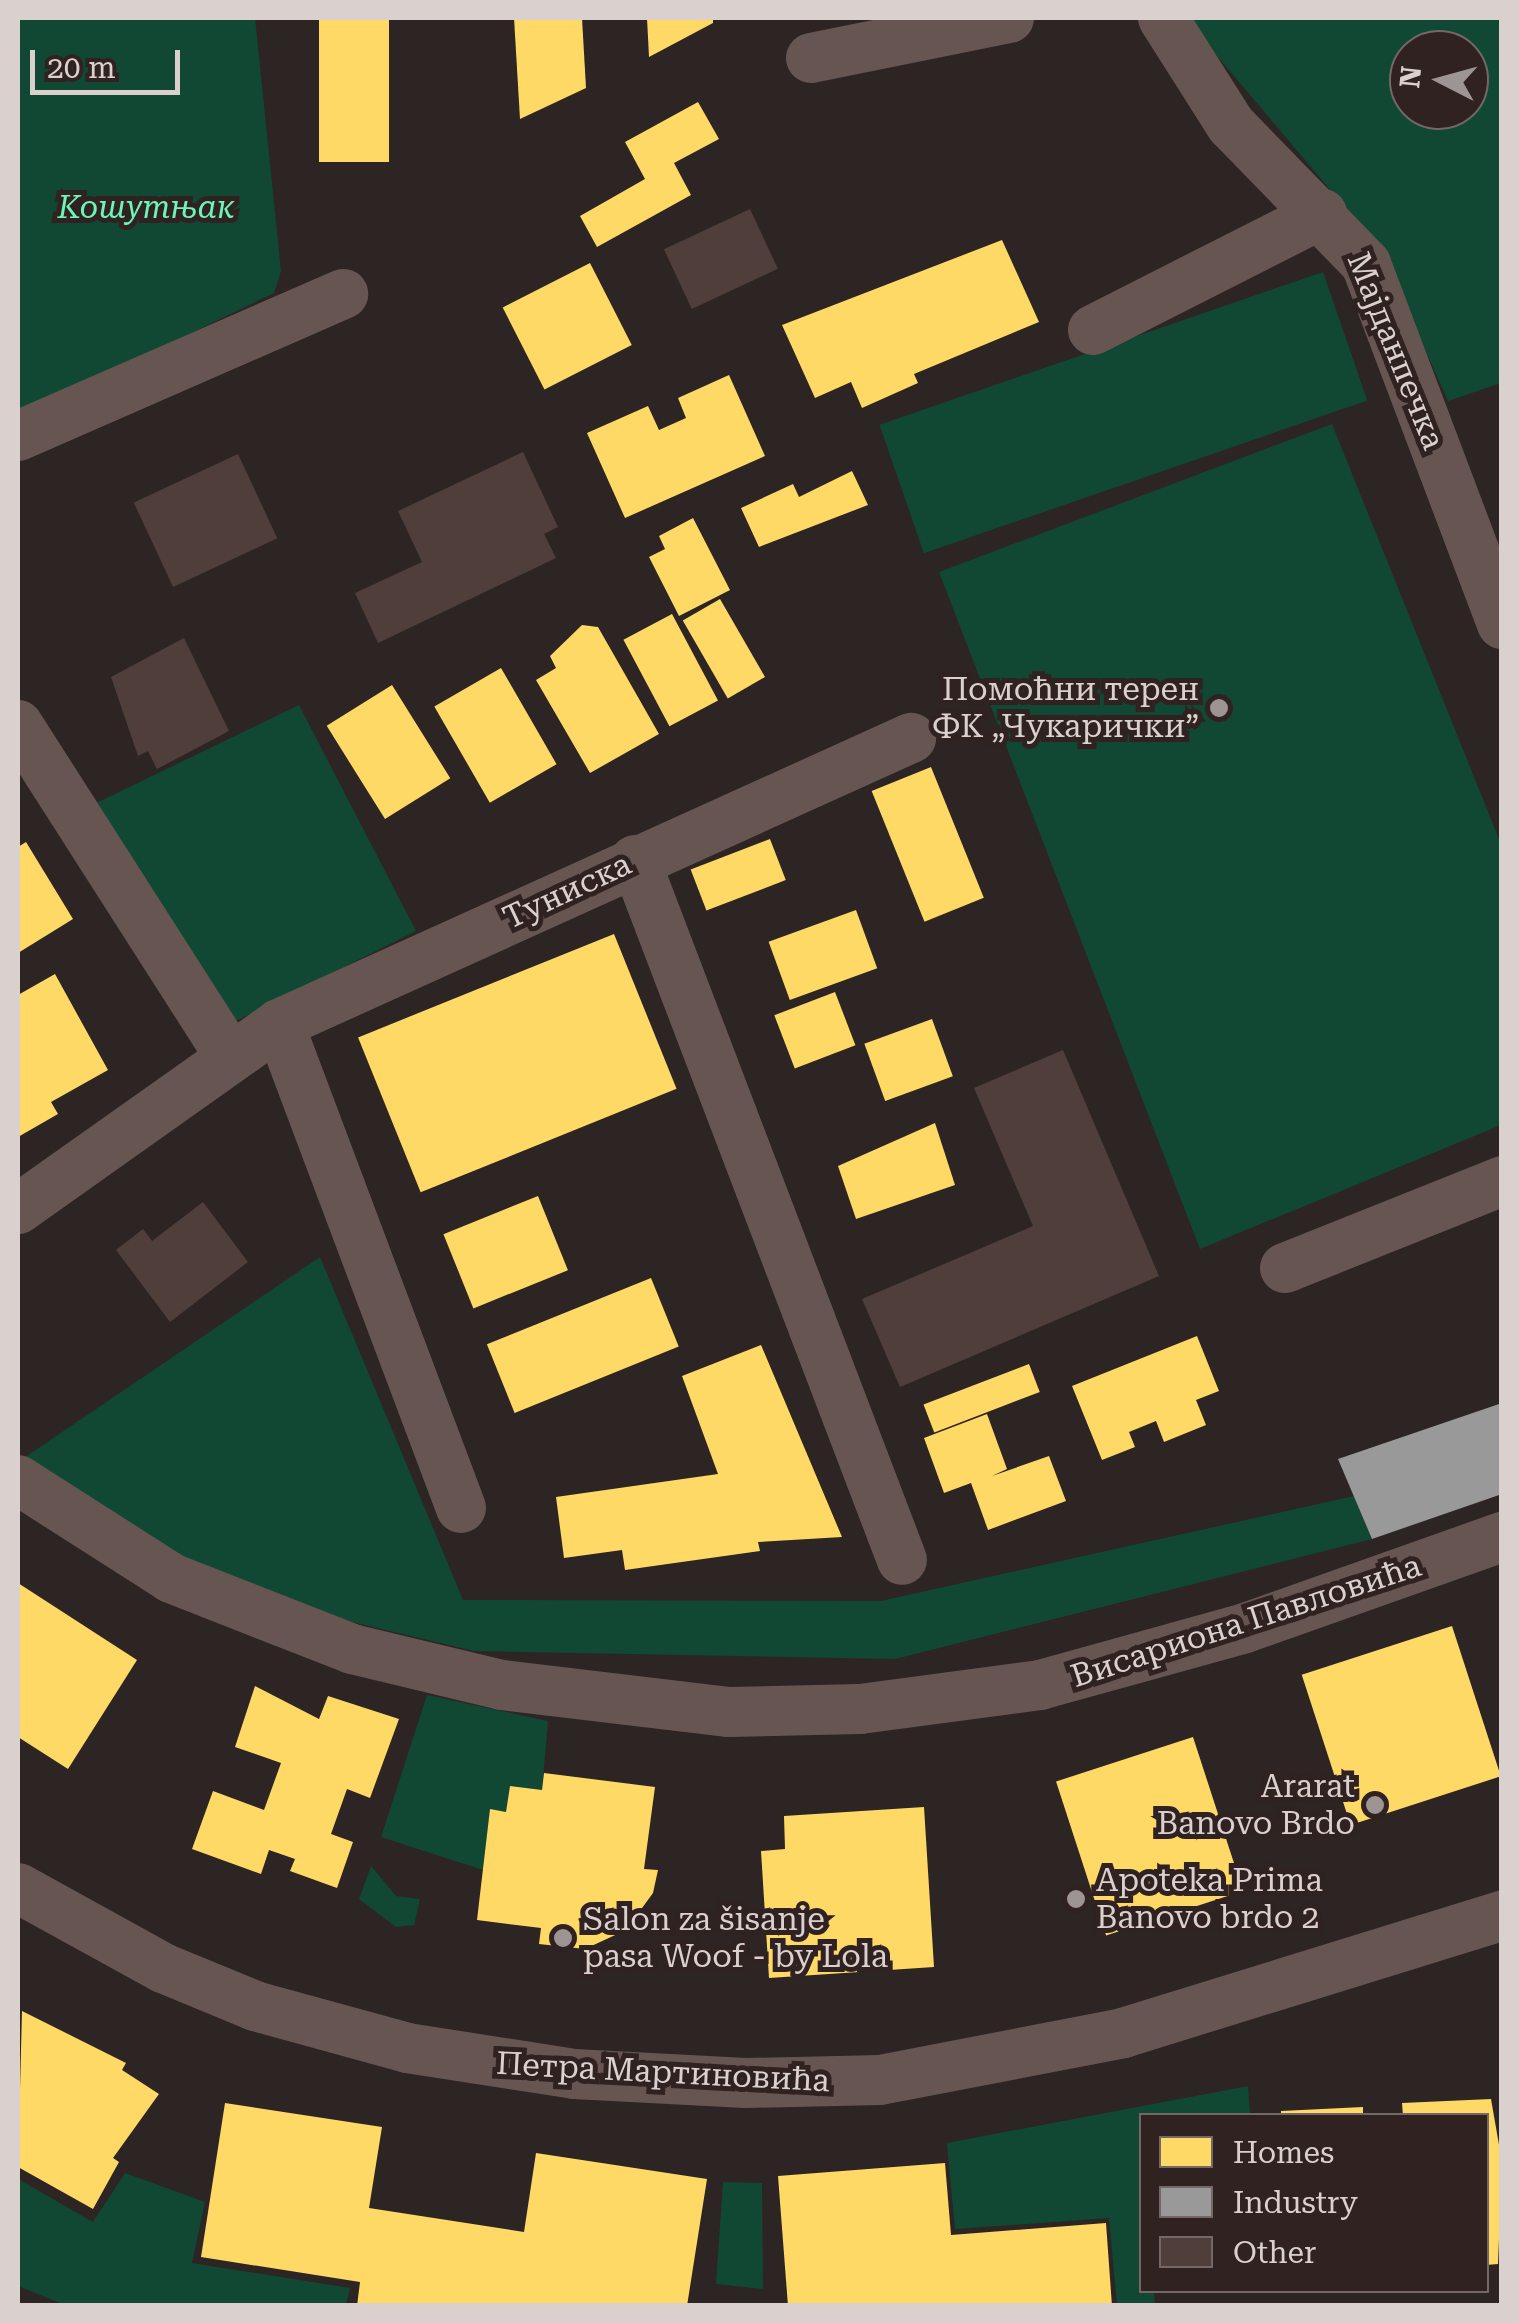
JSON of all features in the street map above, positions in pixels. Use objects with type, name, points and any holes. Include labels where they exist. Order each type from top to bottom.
[{"type":"street","points":[[812,58],[1009,18]]},
{"type":"street","name":"Мајданпечка","points":[[1163,18],[1231,124],[1322,214],[1366,264],[1502,624]]},
{"type":"street","points":[[1093,330],[1322,214]]},
{"type":"street","points":[[18,436],[343,294]]},
{"type":"street","points":[[18,725],[228,1054]]},
{"type":"street","name":"Туниска","points":[[18,1209],[228,1054],[279,1024],[911,738]]},
{"type":"street","points":[[635,860],[902,1560]]},
{"type":"street","points":[[279,1024],[461,1508]]},
{"type":"street","points":[[1286,1268],[1502,1182]]},
{"type":"street","name":"Висариона Павловића","points":[[18,1480],[172,1578],[352,1649],[502,1685],[729,1712],[860,1709],[1040,1685],[1245,1628],[1502,1537]]},
{"type":"street","name":"Петра Мартиновића","points":[[18,1888],[163,1968],[255,2006],[407,2048],[574,2074],[746,2083],[880,2080],[1123,2034],[1502,1916]]},
{"type":"green space","name":"Кошутњак","points":[[18,18],[255,18],[281,271],[274,293],[18,416]]},
{"type":"green space","points":[[1185,18],[1501,18],[1501,383],[1448,401],[1381,250]]},
{"type":"green space","points":[[1323,272],[1367,401],[924,553],[880,425]]},
{"type":"green space","name":"Помоћни терен ФК „Чукарички”","points":[[1332,424],[1501,844],[1501,1125],[1200,1249],[939,572]]},
{"type":"green space","points":[[299,705],[416,931],[230,1024],[88,807]]},
{"type":"green space","points":[[320,1257],[463,1600],[881,1601],[1354,1496],[1372,1539],[895,1659],[474,1651],[327,1616],[178,1562],[18,1462]]},
{"type":"green space","points":[[427,1695],[548,1721],[542,1790],[510,1786],[506,1812],[490,1810],[483,1870],[381,1837]]},
{"type":"green space","points":[[371,1866],[396,1896],[420,1899],[414,1925],[396,1927],[359,1899]]},
{"type":"green space","points":[[1248,2086],[1250,2113],[1139,2113],[1139,2293],[1154,2293],[1155,2305],[1117,2305],[1109,2218],[955,2229],[947,2143]]},
{"type":"green space","points":[[125,2173],[205,2202],[192,2263],[350,2288],[346,2305],[65,2305],[18,2286],[18,2179],[93,2222]]},
{"type":"green space","points":[[723,2182],[762,2183],[763,2289],[716,2284]]},
{"type":"building: Homes","points":[[319,18],[389,18],[389,162],[319,162]]},
{"type":"building: Homes","points":[[514,18],[582,18],[586,88],[520,119]]},
{"type":"building: Homes","points":[[647,18],[713,18],[713,23],[649,57]]},
{"type":"building: Homes","points":[[698,102],[719,139],[674,163],[691,195],[597,247],[580,216],[645,179],[625,142]]},
{"type":"building: Homes","points":[[1002,240],[1039,322],[914,374],[918,383],[862,408],[851,382],[815,398],[782,325]]},
{"type":"building: Homes","points":[[590,263],[632,345],[544,389],[503,307]]},
{"type":"building: Homes","points":[[729,375],[765,456],[625,518],[587,433],[648,406],[659,430],[686,418],[678,398]]},
{"type":"building: Homes","points":[[852,471],[868,505],[759,547],[741,508],[793,484],[799,497]]},
{"type":"building: Homes","points":[[693,518],[730,590],[679,616],[649,557],[665,549],[659,536]]},
{"type":"building: Homes","points":[[720,599],[765,677],[728,698],[683,620]]},
{"type":"building: Homes","points":[[672,614],[718,701],[669,726],[623,640]]},
{"type":"building: Homes","points":[[582,625],[598,627],[659,734],[590,773],[536,680],[556,668],[550,656]]},
{"type":"building: Homes","points":[[501,668],[556,764],[490,803],[434,706]]},
{"type":"building: Homes","points":[[392,685],[450,778],[385,819],[327,726]]},
{"type":"building: Homes","points":[[931,767],[984,898],[924,922],[872,791]]},
{"type":"building: Homes","points":[[770,839],[786,880],[706,911],[691,869]]},
{"type":"building: Homes","points":[[26,842],[73,919],[18,953],[18,847]]},
{"type":"building: Homes","points":[[856,910],[877,968],[790,1000],[769,942]]},
{"type":"building: Homes","points":[[614,934],[677,1089],[421,1192],[358,1037]]},
{"type":"building: Homes","points":[[55,974],[108,1070],[51,1102],[58,1114],[18,1137],[18,995]]},
{"type":"building: Homes","points":[[835,992],[855,1045],[795,1069],[774,1015]]},
{"type":"building: Homes","points":[[932,1019],[953,1076],[885,1101],[864,1044]]},
{"type":"building: Homes","points":[[935,1123],[955,1185],[856,1219],[838,1166]]},
{"type":"building: Homes","points":[[538,1196],[568,1270],[473,1308],[443,1234]]},
{"type":"building: Homes","points":[[651,1278],[679,1347],[515,1413],[487,1344]]},
{"type":"building: Homes","points":[[1197,1336],[1219,1391],[1196,1400],[1206,1425],[1164,1442],[1156,1421],[1129,1432],[1135,1447],[1102,1460],[1072,1386]]},
{"type":"building: Homes","points":[[761,1345],[842,1537],[758,1542],[760,1551],[625,1570],[622,1550],[564,1558],[556,1497],[718,1474],[682,1376]]},
{"type":"building: Homes","points":[[1029,1364],[1040,1392],[934,1433],[924,1404]]},
{"type":"building: Homes","points":[[987,1414],[1007,1469],[992,1476],[1049,1456],[1066,1501],[988,1530],[971,1483],[944,1493],[924,1438]]},
{"type":"building: Homes","points":[[18,1583],[137,1660],[68,1769],[18,1737]]},
{"type":"building: Homes","points":[[1452,1626],[1501,1776],[1351,1825],[1302,1675]]},
{"type":"building: Homes","points":[[255,1686],[319,1719],[328,1696],[399,1719],[370,1798],[347,1789],[331,1834],[353,1842],[337,1888],[290,1871],[295,1859],[269,1850],[261,1874],[192,1849],[213,1791],[264,1810],[281,1763],[235,1747]]},
{"type":"building: Homes","points":[[1193,1737],[1243,1891],[1106,1936],[1056,1781]]},
{"type":"building: Homes","points":[[544,1773],[655,1787],[644,1869],[658,1870],[653,1893],[626,1930],[585,1949],[539,1944],[541,1928],[477,1920],[490,1809],[506,1812],[510,1786],[542,1790]]},
{"type":"building: Homes","points":[[924,1807],[934,1967],[769,1978],[761,1851],[785,1849],[784,1816]]},
{"type":"building: Homes","points":[[22,2011],[126,2063],[122,2070],[159,2094],[113,2158],[119,2162],[93,2209],[18,2167]]},
{"type":"building: Homes","points":[[1491,2099],[1502,2162],[1498,2264],[1489,2265],[1489,2113],[1403,2113],[1402,2103]]},
{"type":"building: Homes","points":[[225,2103],[382,2127],[369,2208],[524,2232],[536,2153],[707,2179],[687,2306],[357,2306],[360,2282],[201,2257]]},
{"type":"building: Homes","points":[[1363,2107],[1363,2113],[1281,2111]]},
{"type":"building: Homes","points":[[945,2163],[951,2235],[1106,2223],[1112,2306],[788,2306],[778,2176]]},
{"type":"building: Industry","points":[[1502,1403],[1502,1494],[1372,1539],[1338,1459]]},
{"type":"building: Other","points":[[750,209],[778,269],[692,309],[664,249]]},
{"type":"building: Other","points":[[523,452],[558,527],[544,534],[556,558],[378,643],[355,593],[422,562],[398,511]]},
{"type":"building: Other","points":[[238,454],[277,538],[173,587],[134,503]]},
{"type":"building: Other","points":[[184,638],[229,731],[157,769],[148,751],[138,756],[111,677]]},
{"type":"building: Other","points":[[1063,1050],[1159,1276],[900,1387],[862,1299],[1033,1226],[974,1088]]},
{"type":"building: Other","points":[[203,1202],[248,1262],[170,1322],[116,1250],[143,1229],[152,1241]]},
{"type":"place","name":"Помоћни терен ФК „Чукарички”","points":[[1219,708]]},
{"type":"place","name":"Ararat Banovo Brdo","points":[[1375,1805]]},
{"type":"place","name":"Apoteka Prima Banovo brdo 2","points":[[1076,1899]]},
{"type":"place","name":"Salon za šisanje pasa Woof - by Lola","points":[[563,1938]]}]
